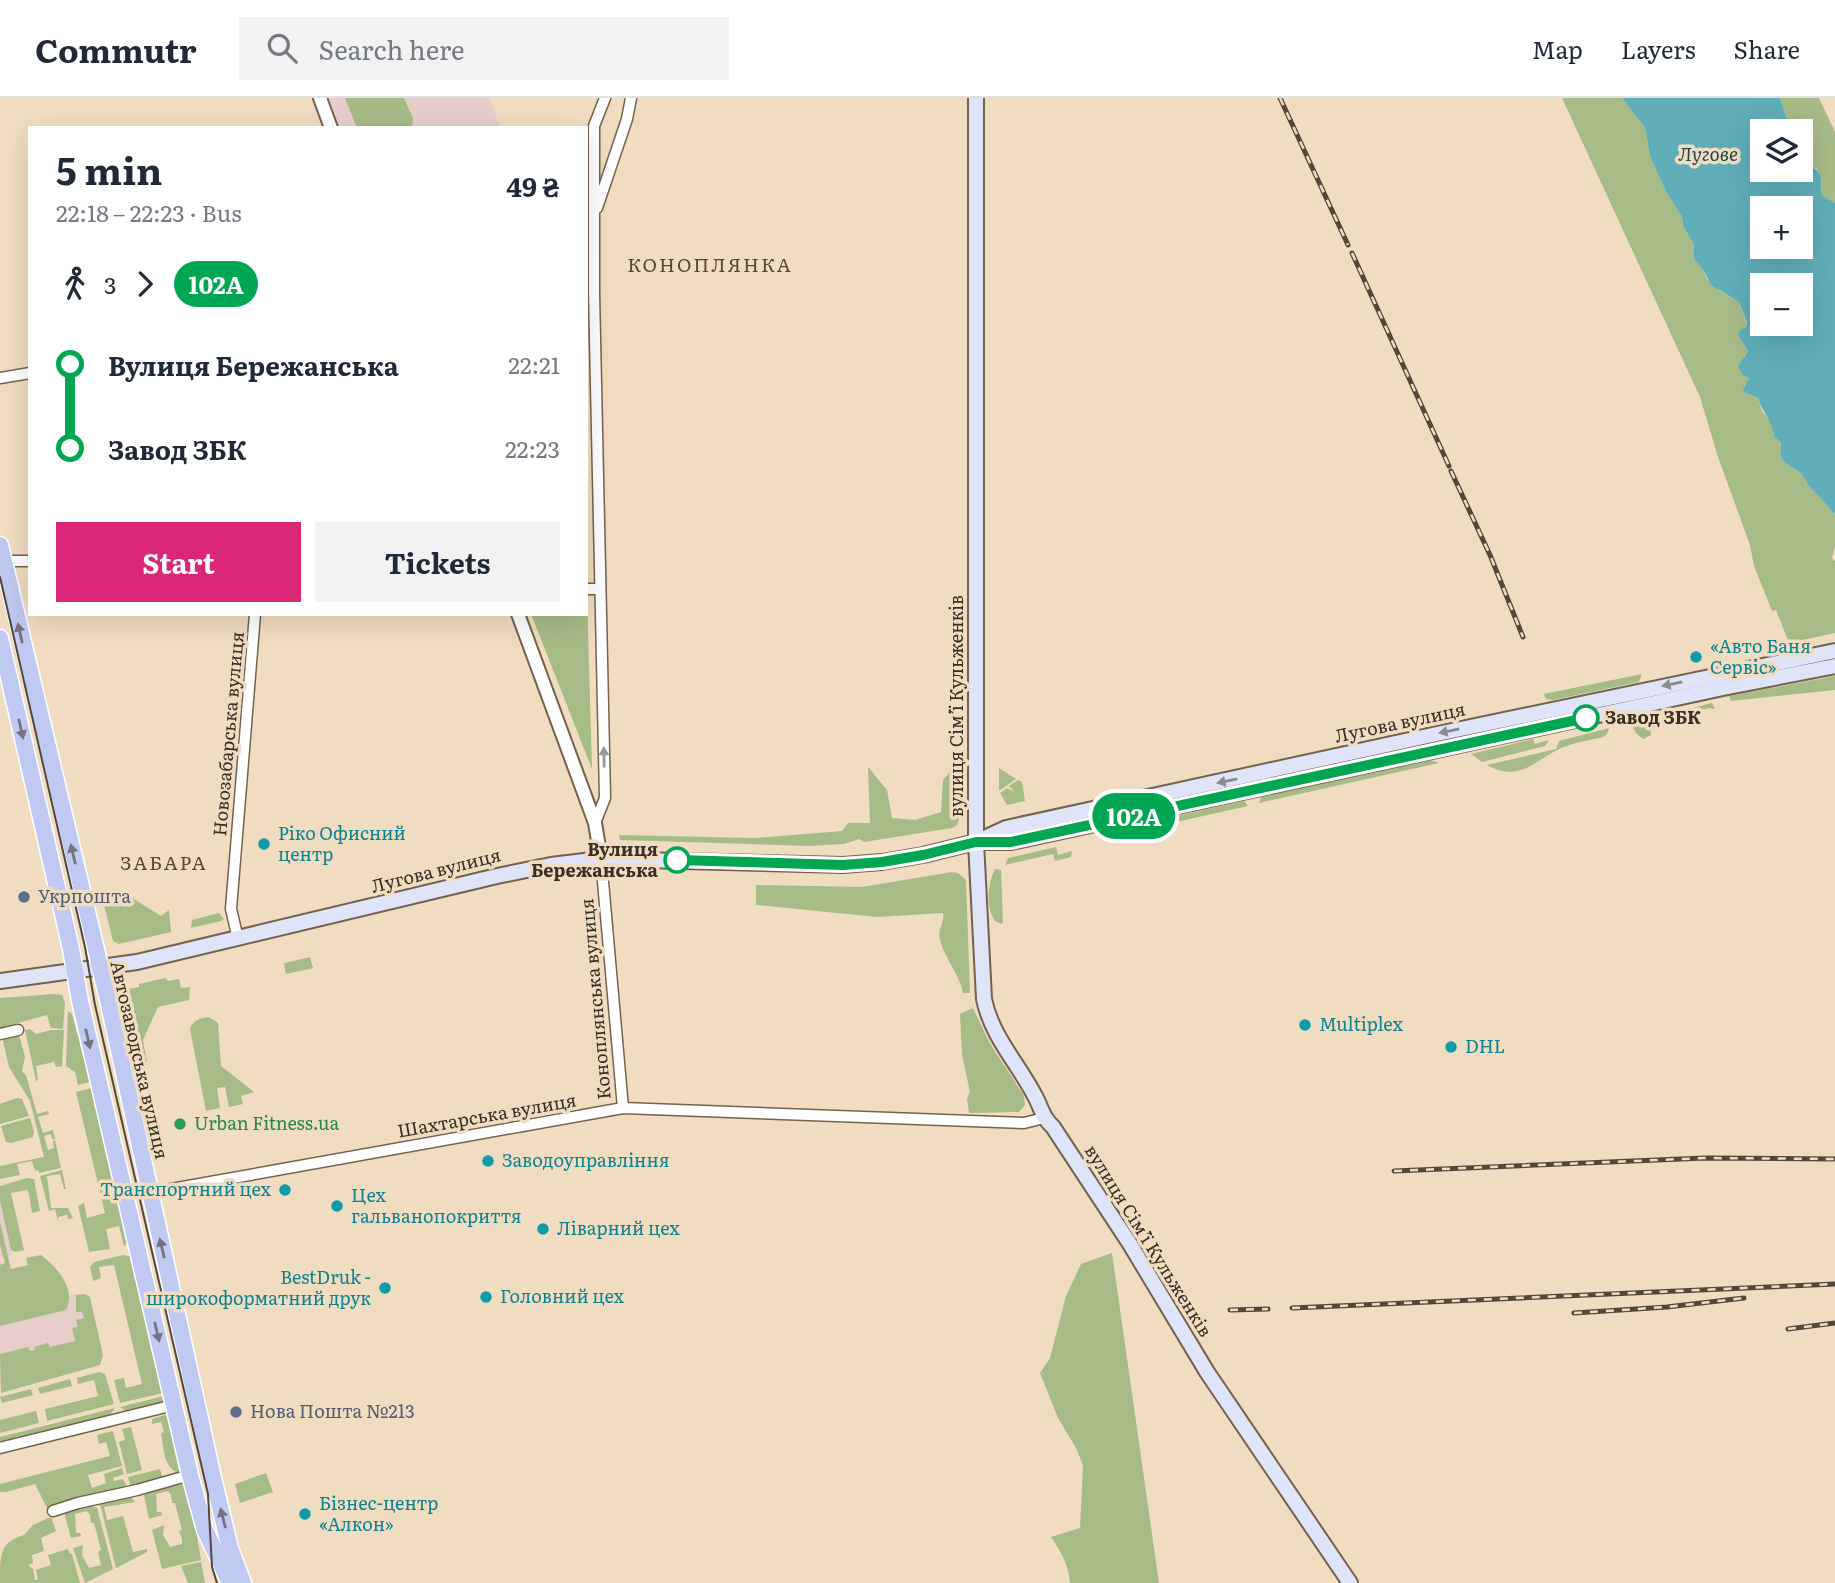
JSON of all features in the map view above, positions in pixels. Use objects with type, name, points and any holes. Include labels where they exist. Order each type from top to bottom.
[{"type":"main road","name":"вулиця Сімʼї Кульженків","points":[[976,98],[976,842],[987,1016],[1036,1098],[1044,1118],[1053,1127],[1130,1244],[1207,1371],[1350,1583]]},
{"type":"main road","name":"Автозаводська вулиця","points":[[2,553],[230,1548],[243,1583]]},
{"type":"main road","points":[[0,638],[76,972],[79,1000],[190,1475],[205,1530],[230,1583]]},
{"type":"main road","name":"Лугова вулиця","points":[[24,977],[99,968],[238,939],[508,874],[601,859],[843,865],[923,855],[976,842],[1006,828],[1640,691],[1835,652]]},
{"type":"main road","name":"Лугова вулиця","points":[[976,842],[1011,842],[1835,666]]},
{"type":"main road","points":[[0,974],[24,977]]},
{"type":"main road","points":[[0,981],[24,977]]},
{"type":"street","points":[[320,98],[330,126]]},
{"type":"street","name":"Коноплянська вулиця","points":[[605,98],[594,126],[595,217],[590,287],[605,798],[595,823],[601,859],[624,1108]]},
{"type":"street","name":"Коноплянська вулиця","points":[[595,217],[627,119],[631,98]]},
{"type":"street","points":[[0,377],[28,373]]},
{"type":"street","points":[[2,553],[28,560]]},
{"type":"street","points":[[588,589],[599,589]]},
{"type":"street","name":"Новозабарська вулиця","points":[[238,939],[231,909],[255,616]]},
{"type":"street","points":[[519,616],[595,823]]},
{"type":"street","points":[[0,1034],[18,1030]]},
{"type":"street","name":"Шахтарська вулиця","points":[[149,1193],[624,1108],[1024,1123],[1044,1118]]},
{"type":"street","points":[[0,1448],[174,1405]]},
{"type":"street","points":[[53,1511],[190,1475]]},
{"type":"shaded area","points":[[329,98],[489,98],[500,126],[339,126]]},
{"type":"shaded area","points":[[0,1199],[12,1255],[0,1258]]},
{"type":"shaded area","points":[[0,1258],[8,1287],[56,1278],[69,1295],[80,1294],[95,1356],[0,1381]]},
{"type":"green space","points":[[345,98],[404,98],[413,118],[412,126],[356,126]]},
{"type":"green space","points":[[1562,98],[1622,98],[1645,128],[1650,156],[1694,245],[1694,259],[1707,279],[1720,291],[1739,302],[1747,325],[1738,335],[1748,351],[1744,356],[1749,380],[1744,386],[1744,392],[1758,398],[1762,411],[1773,425],[1773,434],[1781,443],[1780,455],[1784,462],[1802,474],[1808,485],[1835,514],[1835,547],[1832,558],[1835,561],[1835,633],[1789,643],[1776,610],[1772,611],[1754,566],[1750,545],[1718,457],[1700,397]]},
{"type":"green space","points":[[1780,98],[1819,98],[1835,132],[1835,203],[1822,195],[1817,169],[1813,166],[1813,119],[1786,117]]},
{"type":"green space","points":[[532,616],[588,616],[592,769]]},
{"type":"green space","points":[[1642,674],[1639,682],[1553,700],[1546,699],[1544,694]]},
{"type":"green space","points":[[1835,676],[1835,690],[1731,701],[1729,696]]},
{"type":"green space","points":[[1712,703],[1715,709],[1709,708],[1674,718],[1667,715]]},
{"type":"green space","points":[[1651,719],[1651,735],[1643,739],[1631,724]]},
{"type":"green space","points":[[1609,728],[1603,737],[1564,747],[1519,771],[1509,772],[1487,765],[1556,749],[1559,741]]},
{"type":"green space","points":[[1533,739],[1535,744],[1549,740],[1545,746],[1482,762],[1471,754]]},
{"type":"green space","points":[[962,758],[965,802],[957,825],[952,828],[864,842],[859,839],[844,844],[809,846],[620,840],[619,835],[755,838],[842,831],[848,823],[870,823],[868,767],[887,790],[892,818],[915,820],[941,812],[943,780]]},
{"type":"green space","points":[[1430,760],[1439,763],[1259,803],[1261,797]]},
{"type":"green space","points":[[999,768],[1016,779],[999,791]]},
{"type":"green space","points":[[1018,780],[1022,782],[1025,801],[1007,805],[1000,793],[1007,788],[1015,792],[1009,786]]},
{"type":"green space","points":[[1244,801],[1248,806],[1118,835],[1117,829]]},
{"type":"green space","points":[[1056,847],[1058,855],[1072,851],[1071,857],[1055,861],[1053,854],[1005,865],[1008,858]]},
{"type":"green space","points":[[995,869],[1001,870],[1001,924],[995,921],[989,902],[989,888]]},
{"type":"green space","points":[[958,873],[966,880],[970,993],[963,993],[942,947],[939,936],[943,913],[877,917],[756,905],[756,885],[862,887]]},
{"type":"green space","points":[[126,894],[161,916],[169,910],[171,932],[119,944],[113,941],[103,901],[116,905]]},
{"type":"green space","points":[[219,913],[224,919],[221,921],[191,928],[192,920]]},
{"type":"green space","points":[[310,957],[313,968],[286,974],[284,963]]},
{"type":"green space","points":[[165,978],[168,981],[179,979],[181,988],[190,987],[189,1000],[158,1007],[143,1040],[147,1062],[141,1064],[130,1018],[129,989]]},
{"type":"green space","points":[[62,995],[65,1003],[63,1029],[51,1028],[47,1015],[0,1028],[0,998]]},
{"type":"green space","points":[[973,1008],[989,1042],[1024,1096],[1025,1105],[1019,1112],[969,1113],[967,1098],[970,1092],[962,1055],[960,1014]]},
{"type":"green space","points":[[68,1011],[72,1014],[90,1082],[78,1085],[75,1072],[66,1066]]},
{"type":"green space","points":[[209,1017],[218,1023],[221,1066],[254,1092],[241,1096],[243,1104],[229,1107],[225,1087],[217,1088],[220,1108],[206,1111],[190,1029],[197,1020]]},
{"type":"green space","points":[[30,1029],[36,1034],[64,1030],[62,1066],[56,1067],[54,1062],[36,1066],[36,1081],[25,1030]]},
{"type":"green space","points":[[19,1035],[25,1057],[22,1071],[26,1075],[37,1114],[48,1111],[49,1114],[38,1117],[43,1133],[53,1130],[55,1139],[52,1139],[51,1134],[44,1136],[48,1150],[54,1148],[55,1140],[61,1168],[39,1173],[38,1170],[35,1171],[32,1161],[17,1164],[20,1175],[0,1179],[0,1166],[44,1157],[30,1101],[9,1067],[3,1041]]},
{"type":"green space","points":[[92,1088],[129,1241],[124,1246],[119,1226],[106,1229],[110,1249],[89,1252],[78,1206],[84,1203],[87,1218],[105,1213],[76,1092]]},
{"type":"green space","points":[[22,1099],[29,1116],[0,1124],[0,1104]]},
{"type":"green space","points":[[30,1118],[33,1137],[6,1142],[1,1126]]},
{"type":"green space","points":[[62,1170],[66,1189],[60,1174],[47,1176],[51,1208],[68,1208],[73,1218],[68,1219],[67,1215],[58,1217],[58,1221],[55,1209],[49,1211],[40,1176]]},
{"type":"green space","points":[[27,1178],[34,1179],[40,1211],[32,1213],[27,1190],[11,1193],[24,1250],[15,1252],[11,1250],[0,1201],[0,1186]]},
{"type":"green space","points":[[0,1222],[11,1269],[28,1265],[26,1258],[41,1255],[53,1265],[67,1286],[69,1302],[66,1310],[0,1326],[0,1265],[5,1263],[0,1245]]},
{"type":"green space","points":[[1112,1253],[1159,1583],[1070,1583],[1064,1559],[1051,1537],[1080,1528],[1083,1465],[1058,1418],[1040,1373],[1050,1358],[1066,1296],[1081,1264]]},
{"type":"green space","points":[[123,1255],[133,1257],[163,1393],[120,1403],[114,1380],[124,1378],[126,1388],[142,1384],[114,1265],[99,1267],[101,1278],[93,1281],[90,1267],[94,1262]]},
{"type":"green space","points":[[85,1294],[90,1297],[103,1355],[100,1365],[1,1393],[0,1354],[28,1347],[30,1351],[35,1350],[34,1347],[48,1343],[50,1347],[75,1341],[72,1328],[78,1327],[76,1320],[84,1318],[82,1312],[76,1312],[76,1295]]},
{"type":"green space","points":[[99,1372],[105,1374],[114,1404],[47,1421],[45,1409],[98,1396],[94,1380],[78,1384],[77,1378]]},
{"type":"green space","points":[[70,1379],[72,1386],[40,1394],[38,1388]]},
{"type":"green space","points":[[31,1389],[33,1395],[2,1403],[0,1397]]},
{"type":"green space","points":[[164,1396],[165,1401],[126,1411],[120,1407]]},
{"type":"green space","points":[[115,1408],[110,1415],[0,1443],[0,1437]]},
{"type":"green space","points":[[36,1411],[39,1423],[0,1433],[0,1420]]},
{"type":"green space","points":[[168,1414],[181,1470],[179,1473],[170,1467],[165,1457],[161,1422],[152,1424],[152,1419]]},
{"type":"green space","points":[[131,1427],[142,1470],[127,1474],[119,1442],[125,1440],[122,1429]]},
{"type":"green space","points":[[113,1431],[122,1466],[88,1475],[92,1488],[106,1483],[104,1474],[122,1468],[124,1474],[113,1478],[114,1481],[122,1479],[127,1489],[48,1510],[35,1484],[0,1492],[0,1484],[110,1456],[106,1442],[99,1444],[97,1435]]},
{"type":"green space","points":[[160,1469],[163,1480],[131,1488],[128,1477]]},
{"type":"green space","points":[[266,1473],[273,1492],[240,1503],[235,1484]]},
{"type":"green space","points":[[183,1482],[194,1518],[201,1560],[162,1569],[152,1530],[164,1525],[163,1535],[170,1547],[182,1544],[179,1531],[182,1530],[175,1503],[172,1503],[168,1491],[156,1494],[157,1512],[162,1515],[149,1519],[144,1495],[147,1491]]},
{"type":"green space","points":[[129,1495],[135,1502],[104,1507],[107,1520],[123,1516],[133,1552],[147,1549],[147,1552],[116,1568],[100,1504]]},
{"type":"green space","points":[[90,1505],[97,1508],[113,1569],[85,1583],[73,1548],[83,1545],[82,1555],[89,1568],[101,1565],[98,1552],[101,1550],[94,1523],[91,1523],[87,1511],[75,1514],[76,1533],[81,1536],[71,1538],[64,1512]]},
{"type":"green space","points":[[51,1517],[56,1531],[41,1538],[44,1551],[32,1555],[33,1563],[28,1565],[33,1569],[35,1580],[38,1580],[36,1570],[51,1565],[48,1555],[68,1549],[72,1554],[80,1583],[0,1583],[1,1556],[6,1546],[24,1535],[33,1525]]},
{"type":"green space","points":[[201,1562],[205,1583],[188,1583],[181,1566]]},
{"type":"water","name":"Лугове","points":[[1622,98],[1780,98],[1789,119],[1750,119],[1750,182],[1813,182],[1813,167],[1820,176],[1822,195],[1835,203],[1835,514],[1808,485],[1802,474],[1784,462],[1780,455],[1781,443],[1774,436],[1758,398],[1744,392],[1749,378],[1742,374],[1738,366],[1748,351],[1738,335],[1747,323],[1739,302],[1711,285],[1694,259],[1694,245],[1650,156],[1645,128]]},
{"type":"tram line","points":[[0,577],[208,1494],[212,1567],[217,1583]]},
{"type":"railway","points":[[1280,98],[1348,245]]},
{"type":"railway","points":[[1352,253],[1449,466]]},
{"type":"railway","points":[[1451,471],[1490,555],[1523,637]]},
{"type":"railway","points":[[1394,1171],[1705,1158],[1835,1159]]},
{"type":"railway","points":[[1292,1308],[1835,1284]]},
{"type":"railway","points":[[1574,1313],[1667,1307],[1744,1298]]},
{"type":"railway","points":[[1230,1310],[1268,1309]]},
{"type":"railway","points":[[1788,1329],[1835,1323]]},
{"type":"bus line","name":"102А","points":[[677,860],[843,865],[923,855],[976,842],[1011,842],[1586,718]]},
{"type":"place","name":"«Авто Баня Сервіс»","points":[[1696,657]]},
{"type":"place","name":"Завод ЗБК","points":[[1586,718]]},
{"type":"place","name":"Ріко Офисний центр","points":[[264,844]]},
{"type":"place","name":"Вулиця Бережанська","points":[[677,860]]},
{"type":"place","name":"Укрпошта","points":[[24,897]]},
{"type":"place","name":"Multiplex","points":[[1305,1025]]},
{"type":"place","name":"DHL","points":[[1451,1047]]},
{"type":"place","name":"Urban Fitness.ua","points":[[180,1124]]},
{"type":"place","name":"Заводоуправління","points":[[488,1161]]},
{"type":"place","name":"Транспортний цех","points":[[285,1190]]},
{"type":"place","name":"Цех гальванопокриття","points":[[337,1206]]},
{"type":"place","name":"Ліварний цех","points":[[543,1229]]},
{"type":"place","name":"BestDruk - широкоформатний друк","points":[[385,1288]]},
{"type":"place","name":"Головний цех","points":[[486,1297]]},
{"type":"place","name":"Нова Пошта №213","points":[[236,1412]]},
{"type":"place","name":"Бізнес-центр «Алкон»","points":[[305,1514]]},
{"type":"district","name":"КОНОПЛЯНКА","points":[[710,265]]},
{"type":"district","name":"ЗАБАРА","points":[[164,863]]}]
